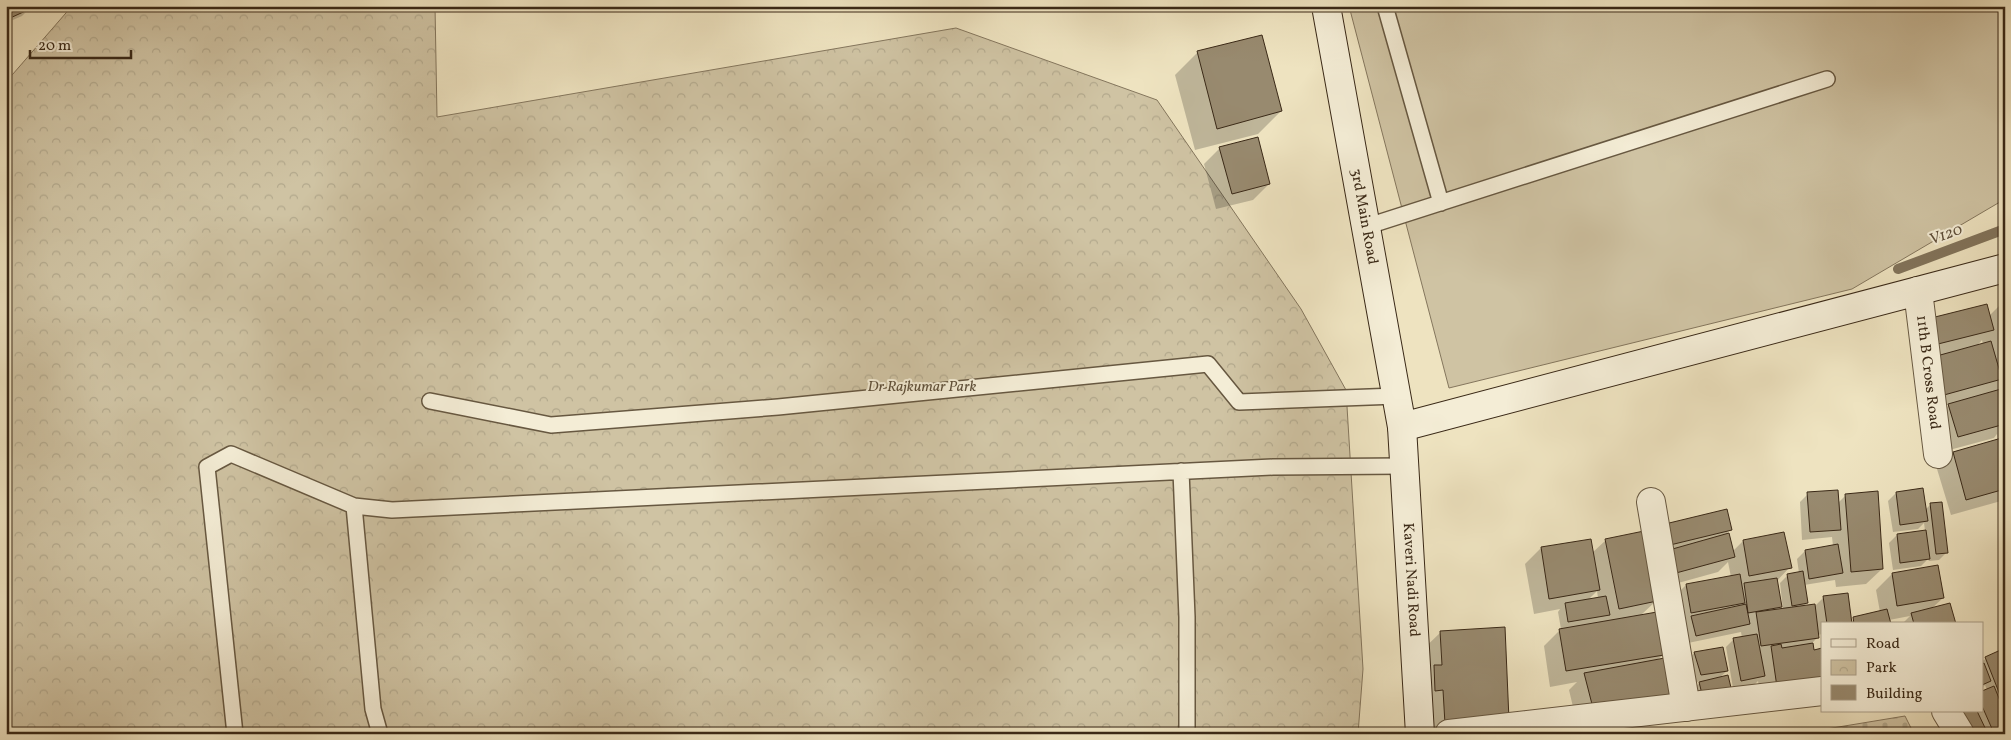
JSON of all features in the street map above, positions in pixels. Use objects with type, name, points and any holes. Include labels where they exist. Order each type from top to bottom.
[{"type":"street","name":"3rd Main Road","points":[[1326,6],[1402,427]]},
{"type":"street","points":[[1402,427],[2005,268]]},
{"type":"street","name":"11th B Cross Road","points":[[1918,291],[1938,454]]},
{"type":"street","name":"Kaveri Nadi Road","points":[[1402,427],[1420,734]]},
{"type":"street","points":[[1651,502],[1686,707]]},
{"type":"street","points":[[1449,734],[1821,691]]},
{"type":"street","points":[[1947,712],[1960,734]]},
{"type":"lane","points":[[1385,6],[1441,203]]},
{"type":"lane","points":[[1366,227],[1827,79]]},
{"type":"lane","points":[[430,401],[551,425],[778,407],[1208,364],[1238,402],[1396,396]]},
{"type":"lane","points":[[235,734],[206,467],[232,454],[354,506],[392,510],[1273,467],[1404,466]]},
{"type":"lane","points":[[1181,471],[1187,617],[1187,734]]},
{"type":"lane","points":[[354,506],[373,709],[380,734]]},
{"type":"green space","name":"Dr Rajkumar Park","points":[[72,6],[435,6],[437,117],[956,28],[1157,100],[1301,309],[1346,390],[1363,669],[1358,734],[6,734],[6,82]]},
{"type":"green space","points":[[1349,6],[2005,6],[2005,199],[1852,289],[1449,388]]},
{"type":"green space","points":[[1905,716],[1914,734],[1796,734]]},
{"type":"building","points":[[6,6],[31,6],[32,8],[8,19]]},
{"type":"building","points":[[1262,35],[1282,111],[1217,129],[1197,51]]},
{"type":"building","points":[[1258,137],[1270,184],[1232,194],[1219,147]]},
{"type":"building","points":[[2002,301],[2005,301],[2005,321]]},
{"type":"building","points":[[1987,304],[1994,330],[1934,345],[1927,319]]},
{"type":"building","points":[[1991,341],[2002,379],[1944,395],[1933,357]]},
{"type":"building","points":[[2001,389],[2005,400],[2005,424],[1958,437],[1948,404]]},
{"type":"building","points":[[2005,437],[2005,489],[1966,500],[1953,452]]},
{"type":"building","points":[[1923,488],[1928,521],[1900,525],[1896,492]]},
{"type":"building","points":[[1838,490],[1841,530],[1810,532],[1807,492]]},
{"type":"building","points":[[1878,491],[1883,569],[1851,572],[1845,494]]},
{"type":"building","points":[[1942,502],[1948,553],[1936,554],[1930,503]]},
{"type":"building","points":[[1727,509],[1732,530],[1670,545],[1665,524]]},
{"type":"building","points":[[1926,530],[1930,559],[1900,563],[1897,534]]},
{"type":"building","points":[[1644,531],[1657,601],[1619,609],[1605,539]]},
{"type":"building","points":[[1784,532],[1792,568],[1749,576],[1743,540]]},
{"type":"building","points":[[1729,533],[1735,557],[1676,573],[1669,550]]},
{"type":"building","points":[[1591,539],[1600,590],[1549,599],[1541,547]]},
{"type":"building","points":[[1838,544],[1843,573],[1809,579],[1805,550]]},
{"type":"building","points":[[1938,565],[1944,598],[1897,606],[1892,573]]},
{"type":"building","points":[[1803,571],[1808,603],[1792,606],[1787,574]]},
{"type":"building","points":[[1740,574],[1745,603],[1691,613],[1686,584]]},
{"type":"building","points":[[1777,578],[1782,607],[1748,613],[1744,583]]},
{"type":"building","points":[[1848,593],[1852,622],[1827,622],[1823,596]]},
{"type":"building","points":[[1606,596],[1610,615],[1568,622],[1565,603]]},
{"type":"building","points":[[1950,603],[1955,622],[1913,622],[1911,613]]},
{"type":"building","points":[[1746,604],[1750,624],[1696,636],[1691,616]]},
{"type":"building","points":[[1815,604],[1819,638],[1761,646],[1756,612]]},
{"type":"building","points":[[1887,609],[1890,622],[1854,622],[1853,617]]},
{"type":"building","points":[[1657,612],[1664,655],[1566,671],[1559,629]]},
{"type":"building","points":[[1505,627],[1509,720],[1445,724],[1443,690],[1435,691],[1434,665],[1442,665],[1440,631]]},
{"type":"building","points":[[1757,634],[1765,676],[1741,681],[1733,638]]},
{"type":"building","points":[[1813,643],[1814,650],[1821,648],[1821,679],[1777,687],[1771,646],[1781,644],[1782,648]]},
{"type":"building","points":[[1723,647],[1728,671],[1701,675],[1694,652]]},
{"type":"building","points":[[2005,648],[2005,693],[2000,695],[1985,657]]},
{"type":"building","points":[[1670,657],[1679,703],[1594,712],[1584,673]]},
{"type":"building","points":[[1984,663],[1991,681],[1984,684]]},
{"type":"building","points":[[1728,675],[1732,692],[1703,698],[1699,682]]},
{"type":"building","points":[[1994,686],[2005,713],[2005,726],[1993,731],[1984,711],[1984,690]]},
{"type":"building","points":[[1962,712],[1977,712],[1988,734],[1967,734]]},
{"type":"waterway","name":"V120","points":[[1898,269],[2005,229]]}]
